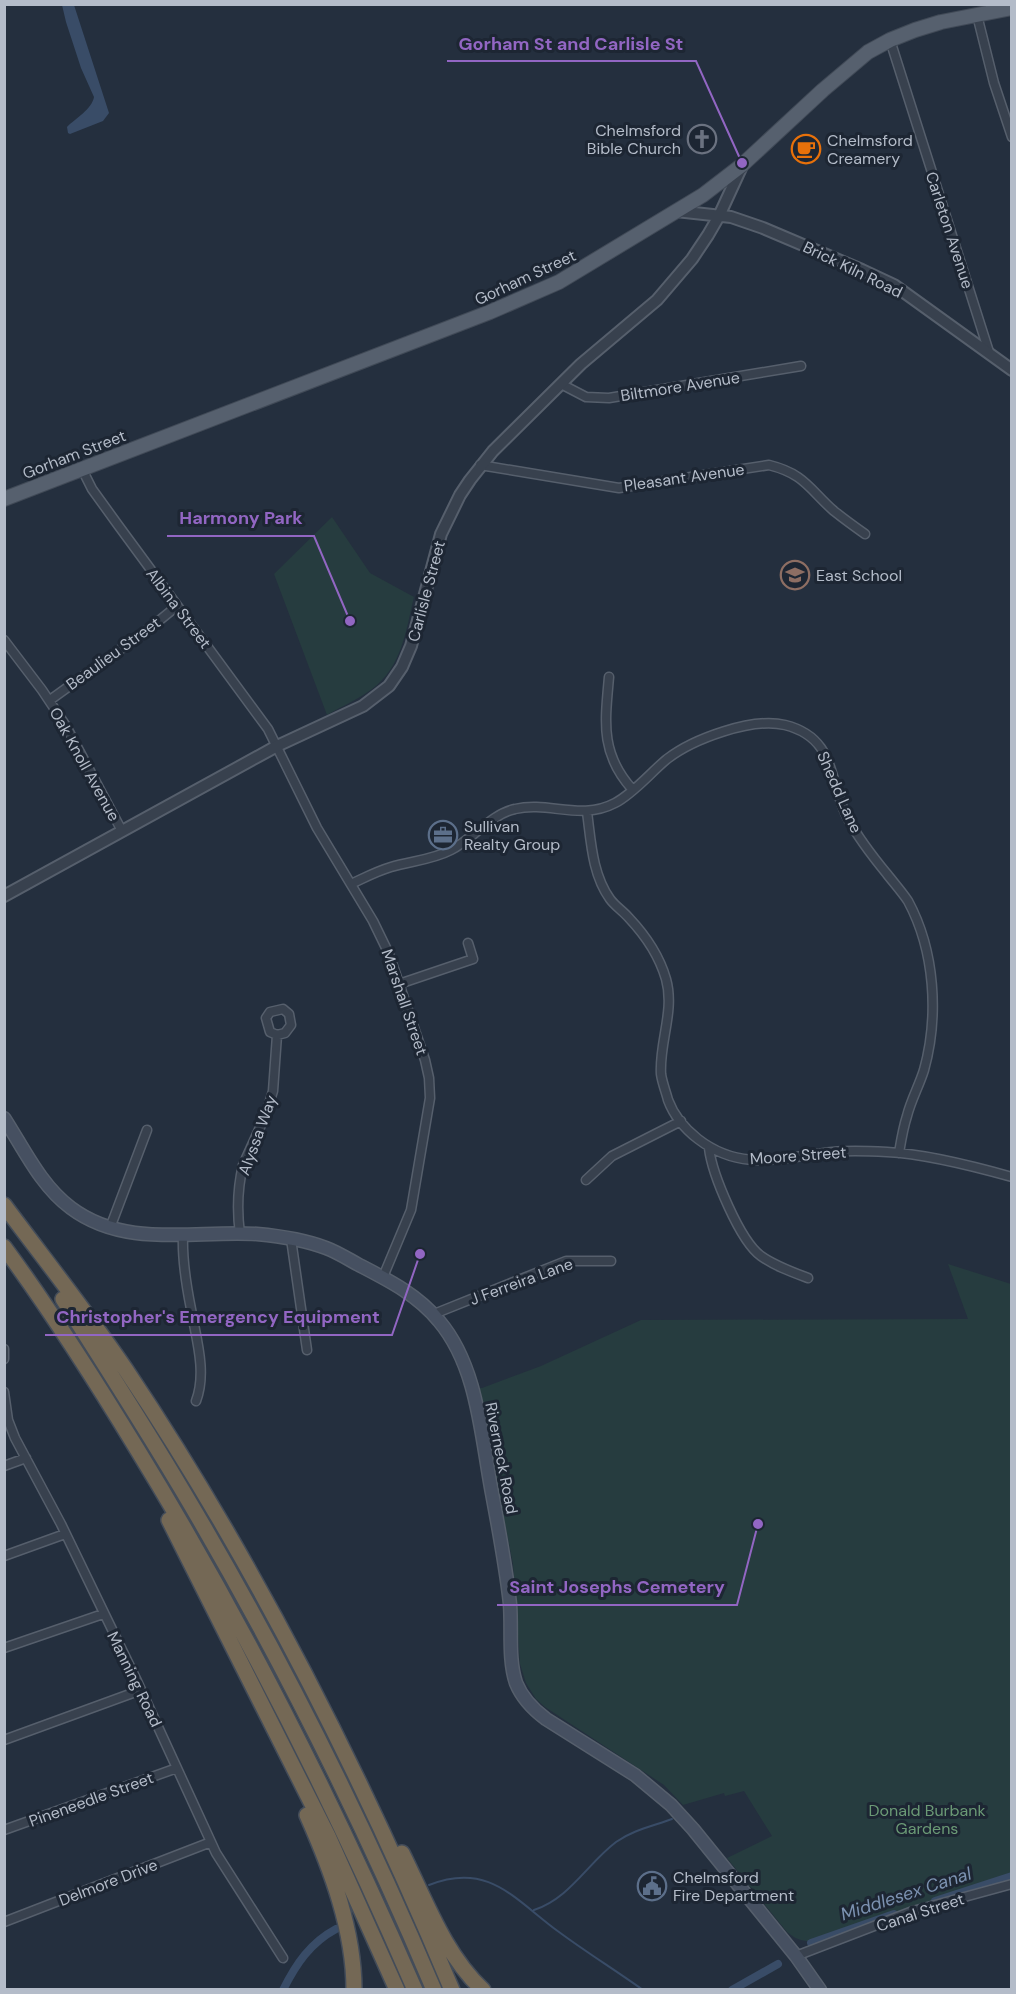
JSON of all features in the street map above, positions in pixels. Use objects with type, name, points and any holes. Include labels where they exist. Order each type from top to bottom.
[{"type":"highway","points":[[4,1207],[110,1347],[163,1427],[236,1550],[330,1726],[401,1850],[453,1953],[483,1989]]},
{"type":"highway","points":[[4,1207],[152,1440],[258,1624],[351,1805],[434,1989]]},
{"type":"highway","points":[[4,1247],[108,1402],[177,1515],[264,1673],[328,1800],[415,1989]]},
{"type":"highway","points":[[108,1402],[281,1742],[352,1887],[398,1989]]},
{"type":"highway","points":[[330,1726],[389,1846],[452,1989]]},
{"type":"highway","points":[[281,1742],[287,1768],[322,1852],[342,1914],[351,1952],[354,1989]]},
{"type":"main road","name":"Gorham Street","points":[[4,499],[490,312],[559,282],[703,195],[742,165],[849,66],[868,52],[890,40],[941,22],[1011,8]]},
{"type":"main road","name":"Riverneck Road","points":[[4,1118],[40,1176],[54,1193],[79,1214],[110,1228],[149,1236],[240,1234],[291,1239],[325,1248],[402,1288],[434,1314],[456,1347],[476,1406],[503,1549],[510,1606],[512,1662],[521,1694],[536,1712],[635,1775],[671,1805],[693,1828],[820,1989]]},
{"type":"street","points":[[977,15],[994,83],[1011,137]]},
{"type":"street","name":"Carleton Avenue","points":[[890,40],[989,352]]},
{"type":"street","name":"Carlisle Street","points":[[4,896],[277,746],[363,706],[382,693],[396,678],[411,646],[441,534],[460,495],[480,465],[581,364],[657,300],[692,260],[719,216],[742,165]]},
{"type":"street","name":"Brick Kiln Road","points":[[676,211],[730,217],[763,228],[894,285],[1011,370]]},
{"type":"street","name":"Biltmore Avenue","points":[[561,384],[586,397],[609,398],[801,366]]},
{"type":"street","name":"Pleasant Avenue","points":[[480,465],[619,488],[769,465],[787,469],[806,483],[834,511],[866,534]]},
{"type":"street","name":"Albina Street","points":[[82,469],[92,489],[262,720],[277,746]]},
{"type":"street","name":"Beaulieu Street","points":[[50,700],[177,606]]},
{"type":"street","name":"Oak Knoll Avenue","points":[[4,640],[50,700],[72,735],[122,831]]},
{"type":"street","points":[[609,677],[605,720],[608,747],[618,773],[632,789]]},
{"type":"street","name":"Shedd Lane","points":[[351,884],[392,867],[433,858],[451,851],[492,820],[514,809],[537,807],[587,812],[615,803],[669,758],[700,741],[727,731],[757,725],[784,725],[810,735],[826,753],[848,818],[866,848],[906,898],[918,921],[927,953],[932,988],[932,1024],[924,1070],[906,1117],[899,1154]]},
{"type":"street","name":"Marshall Street","points":[[277,746],[317,828],[381,935],[427,1069],[430,1108],[411,1210],[383,1277]]},
{"type":"street","name":"Moore Street","points":[[587,812],[600,881],[610,900],[647,938],[660,962],[667,982],[669,1012],[663,1041],[661,1075],[669,1103],[686,1129],[710,1148],[734,1159],[760,1161],[837,1151],[899,1154],[974,1167],[1011,1177]]},
{"type":"street","points":[[399,984],[473,958],[468,943]]},
{"type":"street","name":"Alyssa Way","points":[[240,1234],[238,1222],[241,1175],[273,1091],[278,1035]]},
{"type":"street","points":[[586,1180],[612,1156],[681,1121]]},
{"type":"street","points":[[110,1228],[147,1130]]},
{"type":"street","points":[[710,1148],[711,1164],[722,1193],[747,1242],[760,1255],[808,1278]]},
{"type":"street","points":[[183,1235],[184,1267],[201,1371],[200,1391],[196,1401]]},
{"type":"street","points":[[291,1239],[307,1350]]},
{"type":"street","name":"J Ferreira Lane","points":[[434,1314],[566,1261],[611,1261]]},
{"type":"street","points":[[4,1349],[4,1359]]},
{"type":"street","name":"Manning Road","points":[[4,1392],[8,1420],[141,1690],[211,1842],[283,1959]]},
{"type":"street","points":[[4,1466],[26,1458]]},
{"type":"street","points":[[4,1556],[65,1534]]},
{"type":"street","points":[[4,1648],[104,1614]]},
{"type":"street","points":[[4,1740],[141,1690]]},
{"type":"street","name":"Pineneedle Street","points":[[4,1830],[177,1768]]},
{"type":"street","name":"Delmore Drive","points":[[4,1922],[211,1842]]},
{"type":"street","name":"Canal Street","points":[[796,1956],[913,1911],[1011,1884]]},
{"type":"green space","points":[[332,517],[370,573],[414,597],[405,635],[390,670],[367,693],[327,715],[274,574]]},
{"type":"green space","name":"Donald Burbank Gardens","points":[[948,1264],[1011,1284],[1011,1879],[830,1938],[802,1940],[787,1932],[727,1858],[772,1836],[744,1791],[725,1796],[724,1793],[683,1805],[664,1785],[545,1707],[536,1699],[526,1683],[520,1664],[513,1564],[478,1388],[541,1366],[641,1320],[968,1319]]},
{"type":"water","points":[[62,5],[74,5],[109,113],[103,121],[70,134],[67,127],[87,109],[94,97],[81,68]]},
{"type":"waterway","points":[[534,1910],[547,1905],[568,1889],[616,1842],[636,1831],[672,1819]]},
{"type":"waterway","name":"Middlesex Canal","points":[[935,1901],[1012,1876]]},
{"type":"waterway","points":[[429,1885],[450,1879],[468,1878],[485,1881],[500,1888],[643,1990]]},
{"type":"waterway","name":"Middlesex Canal","points":[[811,1943],[894,1914]]},
{"type":"waterway","points":[[283,1990],[293,1971],[311,1948],[336,1929]]},
{"type":"waterway","name":"Middlesex Canal","points":[[732,1990],[778,1964]]},
{"type":"place","name":"Chelmsford Bible Church","points":[[702,139]]},
{"type":"place","name":"Chelmsford Creamery","points":[[806,149]]},
{"type":"place","name":"Gorham St and Carlisle St","points":[[742,163]]},
{"type":"place","name":"East School","points":[[795,575]]},
{"type":"place","name":"Harmony Park","points":[[350,621]]},
{"type":"place","name":"Sullivan Realty Group","points":[[443,835]]},
{"type":"place","name":"Christopher's Emergency Equipment","points":[[420,1254]]},
{"type":"place","name":"Saint Josephs Cemetery","points":[[758,1524]]},
{"type":"place","name":"Chelmsford Fire Department","points":[[652,1886]]}]
